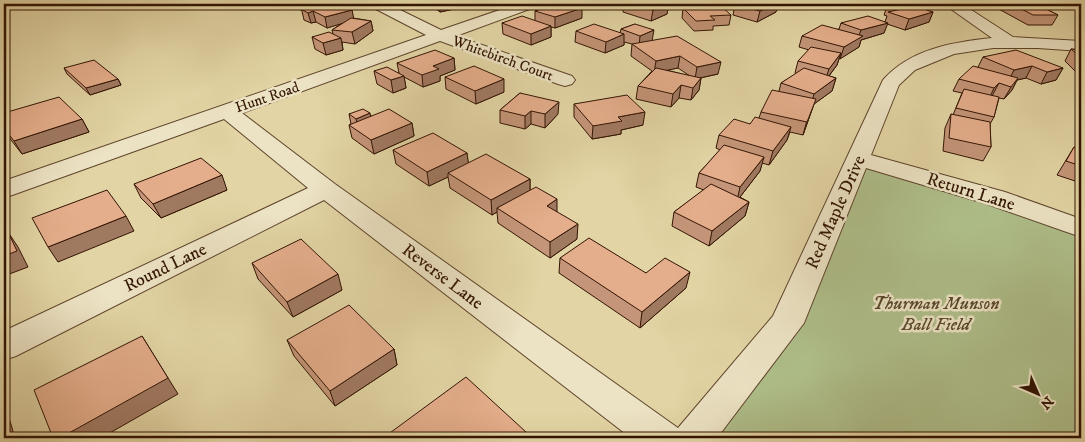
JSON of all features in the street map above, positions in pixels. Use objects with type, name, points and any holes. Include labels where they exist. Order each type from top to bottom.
[{"type":"street","name":"Whitebirch Court","points":[[377,4],[441,36],[565,80]]},
{"type":"street","name":"Hunt Road","points":[[4,190],[530,4]]},
{"type":"street","points":[[953,4],[1009,42]]},
{"type":"street","name":"Red Maple Drive","points":[[693,438],[786,323],[859,159],[890,84],[907,66],[937,53],[981,44],[1009,42],[1081,46]]},
{"type":"street","name":"Reverse Lane","points":[[226,112],[326,189],[662,438]]},
{"type":"street","name":"Return Lane","points":[[859,159],[996,198],[1081,228]]},
{"type":"street","name":"Round Lane","points":[[4,346],[326,189]]},
{"type":"green space","name":"Thurman Munson Ball Field","points":[[864,163],[996,201],[1081,231],[1081,438],[700,438],[796,321]]},
{"type":"building","points":[[323,4],[338,4],[352,10],[325,17],[313,11],[308,13],[301,9]]},
{"type":"building","points":[[556,4],[568,4],[582,8],[555,17],[535,11]]},
{"type":"building","points":[[630,4],[669,4],[653,10]]},
{"type":"building","points":[[775,4],[760,11],[735,5]]},
{"type":"building","points":[[888,4],[907,4],[933,12],[909,19],[888,12],[902,9]]},
{"type":"building","points":[[1012,4],[1036,4],[1058,15],[1033,15]]},
{"type":"building","points":[[721,6],[731,15],[710,16],[715,20],[696,21],[683,8]]},
{"type":"building","points":[[522,16],[551,26],[531,34],[502,23]]},
{"type":"building","points":[[868,16],[888,23],[861,30],[841,23]]},
{"type":"building","points":[[351,18],[371,21],[352,32],[332,30]]},
{"type":"building","points":[[594,24],[624,34],[606,42],[576,31]]},
{"type":"building","points":[[635,24],[654,30],[640,36],[621,29]]},
{"type":"building","points":[[822,25],[863,36],[844,47],[802,36]]},
{"type":"building","points":[[329,32],[341,38],[323,43],[312,37]]},
{"type":"building","points":[[677,36],[721,62],[697,67],[680,56],[656,61],[632,44]]},
{"type":"building","points":[[811,47],[841,53],[829,69],[798,61]]},
{"type":"building","points":[[1071,49],[1081,50],[1081,58]]},
{"type":"building","points":[[435,50],[454,58],[433,66],[439,69],[422,75],[397,63]]},
{"type":"building","points":[[1016,50],[1063,68],[1047,72],[1032,66],[1014,70],[983,57]]},
{"type":"building","points":[[94,60],[118,79],[86,88],[64,68]]},
{"type":"building","points":[[474,66],[504,79],[475,91],[445,77]]},
{"type":"building","points":[[973,66],[1018,78],[1011,87],[999,83],[994,88],[959,79]]},
{"type":"building","points":[[387,67],[404,76],[391,80],[374,71]]},
{"type":"building","points":[[656,68],[701,78],[693,88],[681,85],[673,94],[638,86]]},
{"type":"building","points":[[804,68],[836,78],[814,94],[781,83]]},
{"type":"building","points":[[964,89],[999,97],[994,117],[956,108]]},
{"type":"building","points":[[772,90],[816,99],[807,122],[761,112]]},
{"type":"building","points":[[520,93],[559,102],[545,114],[531,111],[525,116],[500,110]]},
{"type":"building","points":[[627,95],[645,112],[618,117],[622,121],[593,126],[574,104]]},
{"type":"building","points":[[59,97],[82,119],[14,141],[4,128],[4,113]]},
{"type":"building","points":[[363,109],[370,113],[356,119],[349,114]]},
{"type":"building","points":[[389,109],[412,123],[371,140],[349,125]]},
{"type":"building","points":[[951,114],[990,122],[991,147],[949,138]]},
{"type":"building","points":[[755,117],[791,127],[773,151],[719,135],[734,119],[750,124]]},
{"type":"building","points":[[433,133],[467,153],[427,172],[393,150]]},
{"type":"building","points":[[724,145],[764,157],[740,187],[699,173]]},
{"type":"building","points":[[1074,147],[1081,149],[1081,166],[1066,161]]},
{"type":"building","points":[[486,154],[530,179],[491,200],[448,173]]},
{"type":"building","points":[[201,158],[222,175],[153,204],[134,184]]},
{"type":"building","points":[[711,184],[749,202],[712,231],[674,212]]},
{"type":"building","points":[[536,187],[557,199],[547,206],[578,224],[550,242],[497,208]]},
{"type":"building","points":[[107,190],[126,216],[48,247],[32,218]]},
{"type":"building","points":[[8,232],[17,251],[4,256],[4,233]]},
{"type":"building","points":[[589,238],[646,273],[665,258],[690,272],[642,312],[560,258]]},
{"type":"building","points":[[301,239],[338,274],[287,302],[252,263]]},
{"type":"building","points":[[349,305],[394,349],[330,391],[287,340]]},
{"type":"building","points":[[142,336],[168,378],[60,438],[53,438],[34,390]]},
{"type":"building","points":[[466,377],[526,432],[519,438],[383,438]]}]
